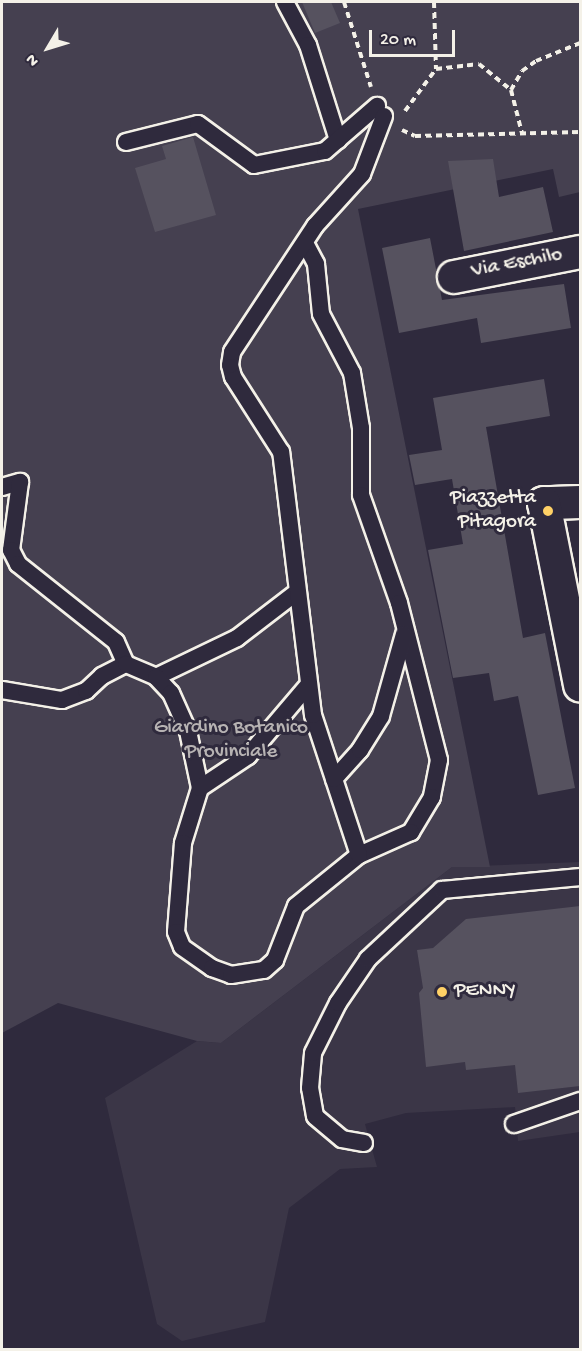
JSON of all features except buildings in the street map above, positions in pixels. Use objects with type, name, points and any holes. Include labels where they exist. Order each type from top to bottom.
[{"type":"street","name":"Via Eschilo","points":[[454,277],[580,252]]},
{"type":"street","points":[[580,502],[544,503],[580,685]]},
{"type":"lane","points":[[285,2],[308,45],[338,140]]},
{"type":"lane","points":[[126,142],[198,124],[254,165],[325,151],[338,140],[385,116]]},
{"type":"lane","points":[[359,855],[313,715],[281,452],[230,365],[232,352],[305,243],[362,174],[385,116]]},
{"type":"lane","points":[[2,487],[20,482],[11,550],[18,564],[116,642],[126,664],[156,677],[171,693],[188,731],[200,788],[183,843],[176,932],[182,947],[212,968],[231,975],[264,970],[275,960],[296,906],[359,855],[411,832],[436,782],[439,760],[404,633],[399,603],[361,495],[361,428],[352,373],[321,314],[316,264],[305,243]]},
{"type":"lane","points":[[156,677],[237,638],[297,592]]},
{"type":"lane","points":[[334,779],[360,750],[381,716],[404,633]]},
{"type":"lane","points":[[2,690],[62,700],[86,691],[102,676],[126,664]]},
{"type":"lane","points":[[200,788],[248,756],[309,684]]},
{"type":"lane","points":[[363,1143],[342,1139],[315,1116],[310,1088],[313,1053],[338,1003],[368,959],[442,890],[580,877]]},
{"type":"lane","points":[[514,1124],[580,1101]]},
{"type":"path","points":[[344,2],[385,116],[415,136],[580,132]]},
{"type":"path","points":[[434,2],[436,69]]},
{"type":"path","points":[[512,90],[522,71],[536,61],[580,43]]},
{"type":"path","points":[[385,116],[436,69],[479,64],[512,90],[522,133]]},
{"type":"shaded area","points":[[580,862],[580,1132],[518,1141],[515,1107],[406,1113],[365,1124],[377,1167],[340,1169],[289,1208],[265,1322],[182,1341],[157,1324],[105,1098],[197,1041],[221,1043],[452,867]]},
{"type":"green space","name":"Giardino Botanico Provinciale","points":[[2,2],[580,2],[580,192],[559,197],[553,169],[358,209],[490,867],[452,867],[221,1043],[197,1041],[58,1003],[2,1033]]},
{"type":"place","name":"Piazzetta Pitagora","points":[[548,511]]},
{"type":"place","name":"PENNY","points":[[442,992]]}]
